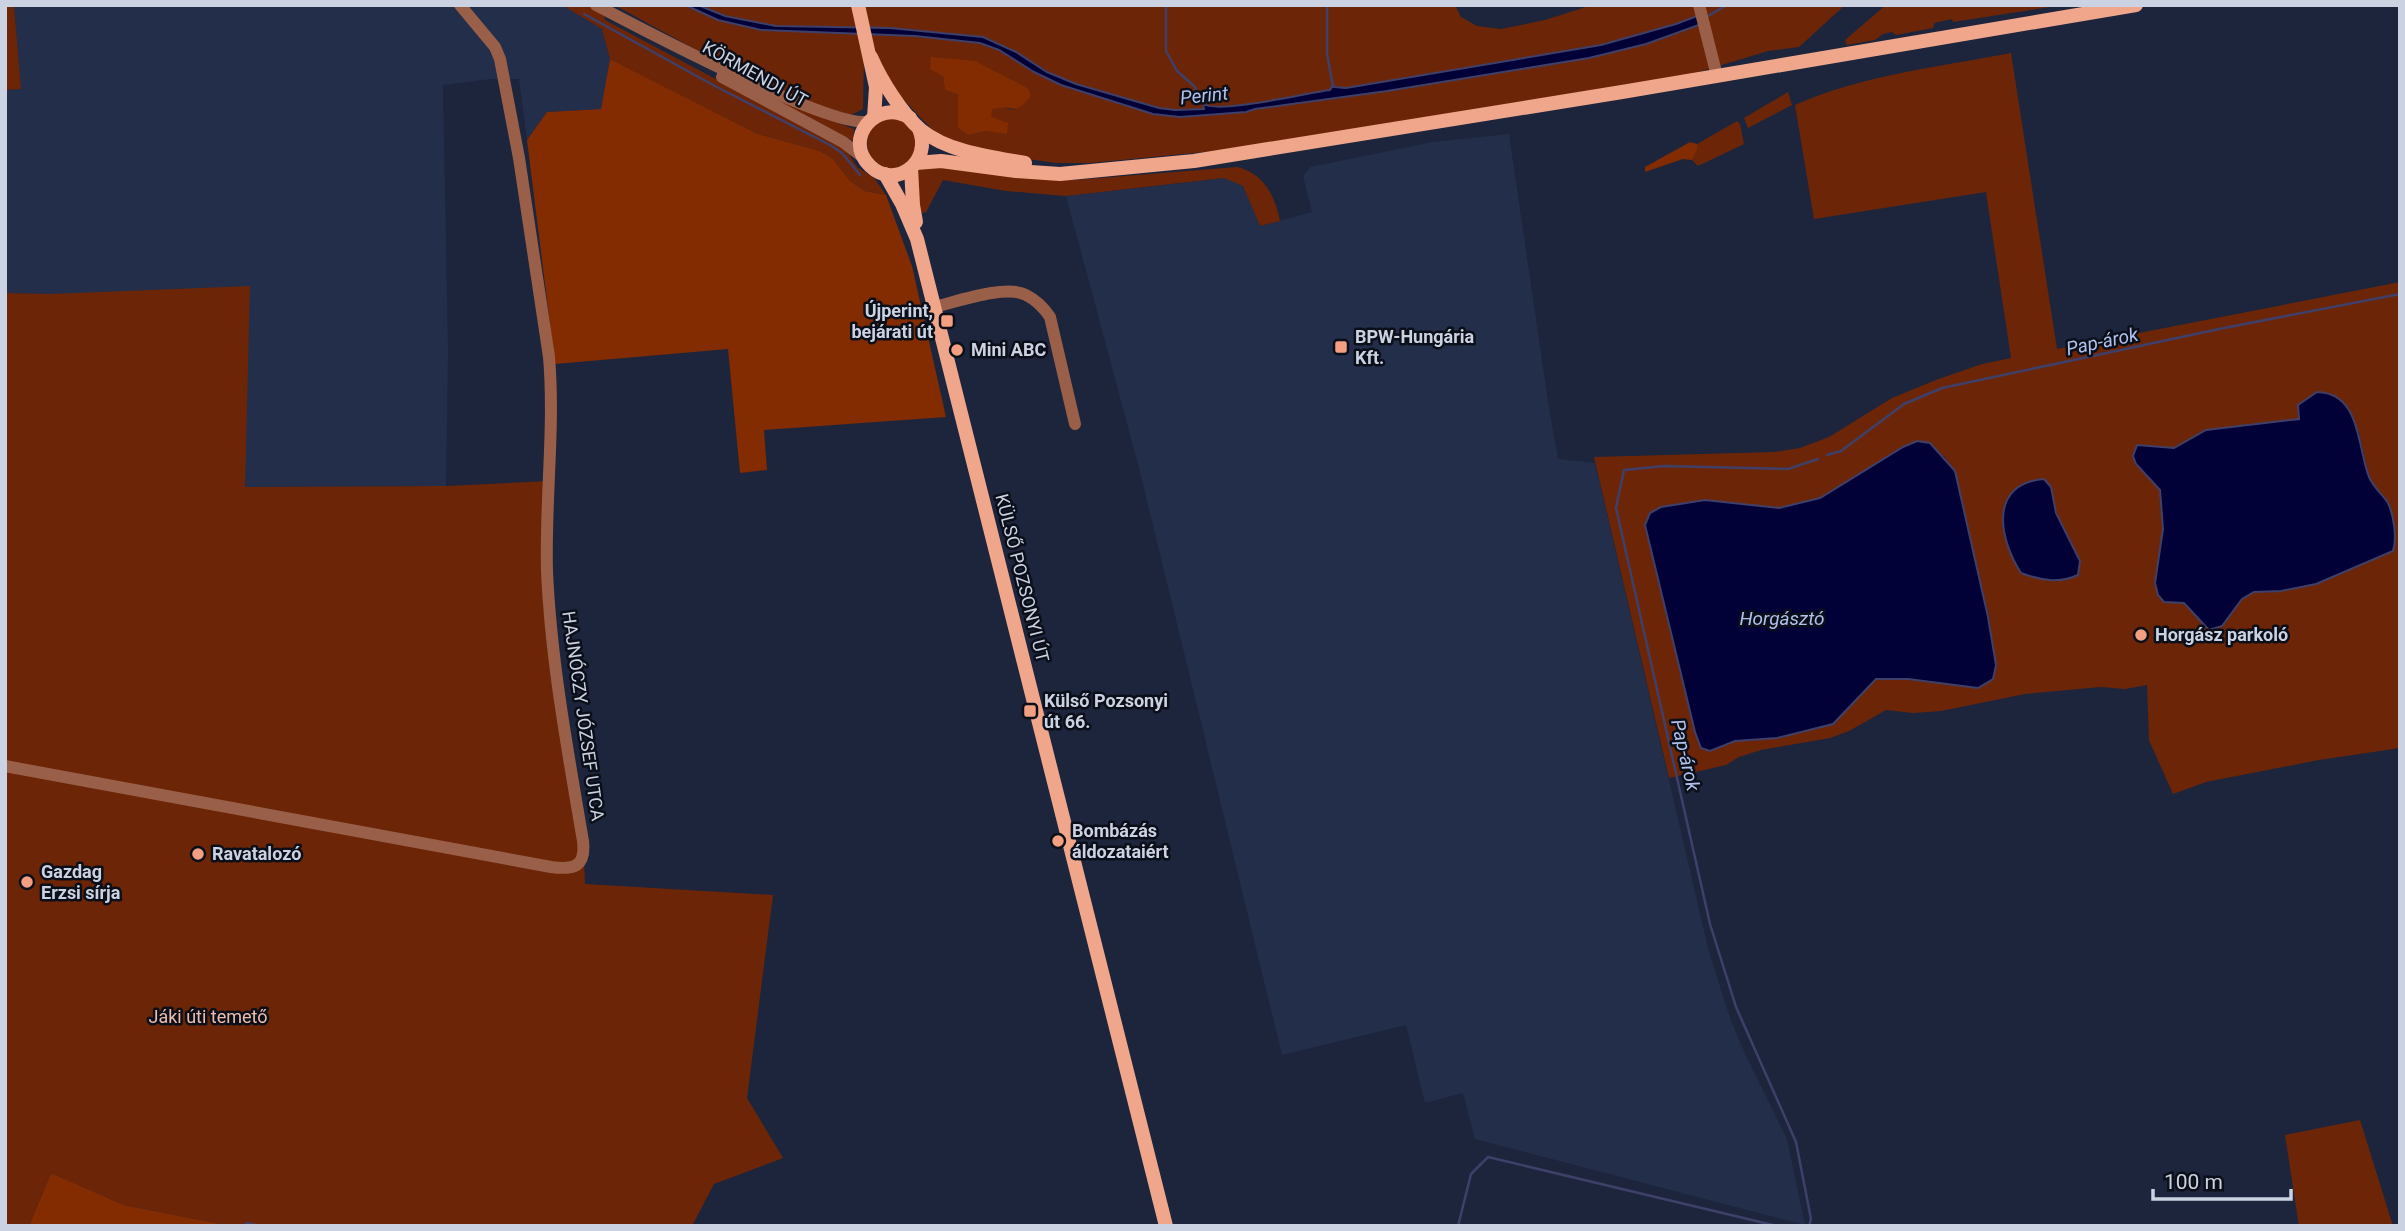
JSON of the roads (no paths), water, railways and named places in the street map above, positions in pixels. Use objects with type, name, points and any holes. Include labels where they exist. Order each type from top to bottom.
[{"type":"main road","points":[[858,5],[871,57],[876,93],[872,119],[861,135],[860,147],[870,166],[885,174],[896,174],[914,166],[941,161],[1051,174],[1221,157],[2136,5]]},
{"type":"main road","points":[[871,57],[884,82],[915,124],[923,147],[914,166],[913,205],[923,265]]},
{"type":"main road","points":[[872,119],[890,112],[901,114],[957,148],[1009,160],[1042,166],[1110,169]]},
{"type":"main road","points":[[885,174],[913,227],[923,265]]},
{"type":"main road","name":"KÜLSŐ POZSONYI ÚT","points":[[923,265],[1166,1226]]},
{"type":"street","name":"HAJNÓCZY JÓZSEF UTCA","points":[[5,766],[551,867],[565,869],[576,866],[582,859],[583,841],[557,680],[549,606],[547,528],[552,432],[549,357],[519,158],[500,59],[495,47],[460,5]]},
{"type":"street","name":"KÖRMENDI ÚT","points":[[596,5],[726,71],[825,114],[857,123],[872,119]]},
{"type":"street","points":[[1699,5],[1717,76]]},
{"type":"street","name":"KÖRMENDI ÚT","points":[[628,22],[719,76],[834,137],[864,158]]},
{"type":"street","points":[[934,307],[990,294],[1017,292],[1027,295],[1042,306],[1050,317],[1075,424]]},
{"type":"water","points":[[685,5],[698,5],[725,16],[776,26],[890,28],[983,37],[1016,52],[1047,72],[1076,84],[1159,108],[1175,110],[1204,109],[1203,104],[1227,106],[1264,102],[1330,90],[1333,85],[1346,88],[1601,45],[1705,13],[1707,22],[1646,44],[1589,58],[1246,112],[1180,117],[1153,114],[1061,85],[999,50],[980,43],[915,36],[761,30],[718,20]]},
{"type":"water","points":[[2317,392],[2342,401],[2350,411],[2369,477],[2390,508],[2395,534],[2393,551],[2316,584],[2281,591],[2254,592],[2242,599],[2222,626],[2209,630],[2184,603],[2164,602],[2158,595],[2155,583],[2163,529],[2160,490],[2136,464],[2133,456],[2137,445],[2174,448],[2206,430],[2299,419],[2298,405]]},
{"type":"water","name":"Horgásztó","points":[[1917,441],[1930,443],[1955,471],[1988,617],[1996,665],[1993,679],[1978,688],[1908,679],[1876,679],[1833,724],[1777,738],[1735,741],[1710,751],[1701,748],[1645,525],[1650,513],[1661,507],[1705,500],[1779,508],[1820,498]]},
{"type":"water","points":[[2044,479],[2051,487],[2056,513],[2080,561],[2078,575],[2071,578],[2042,579],[2021,573],[2007,545],[2003,515],[2006,502],[2014,491],[2026,483]]},
{"type":"waterway","points":[[1166,5],[1166,51],[1177,71],[1194,86],[1204,104]]},
{"type":"waterway","name":"Perint","points":[[1708,16],[1727,5]]},
{"type":"waterway","points":[[1327,7],[1327,53],[1333,87]]},
{"type":"waterway","points":[[584,14],[830,145],[842,153],[860,175]]},
{"type":"waterway","name":"Pap-árok","points":[[1827,455],[1841,451],[1904,404],[1942,388],[2400,294]]},
{"type":"waterway","name":"Pap-árok","points":[[1809,1226],[1811,1219],[1796,1142],[1736,1007],[1710,924],[1616,508],[1624,470],[1664,466],[1788,469],[1818,459]]},
{"type":"waterway","name":"Pap-árok","points":[[1458,1226],[1471,1174],[1488,1157],[1777,1226]]},
{"type":"waterway","points":[[246,1223],[260,1226]]},
{"type":"place","name":"Újperint, bejárati út","points":[[947,321]]},
{"type":"place","name":"BPW-Hungária Kft.","points":[[1341,347]]},
{"type":"place","name":"Mini ABC","points":[[957,350]]},
{"type":"place","name":"Horgász parkoló","points":[[2141,635]]},
{"type":"place","name":"Külső Pozsonyi út 66.","points":[[1030,711]]},
{"type":"place","name":"Bombázás áldozataiért","points":[[1058,841]]},
{"type":"place","name":"Ravatalozó","points":[[198,854]]},
{"type":"place","name":"Gazdag Erzsi sírja","points":[[27,882]]},
{"type":"park label","name":"Jáki úti temető","points":[[208,1017]]}]
